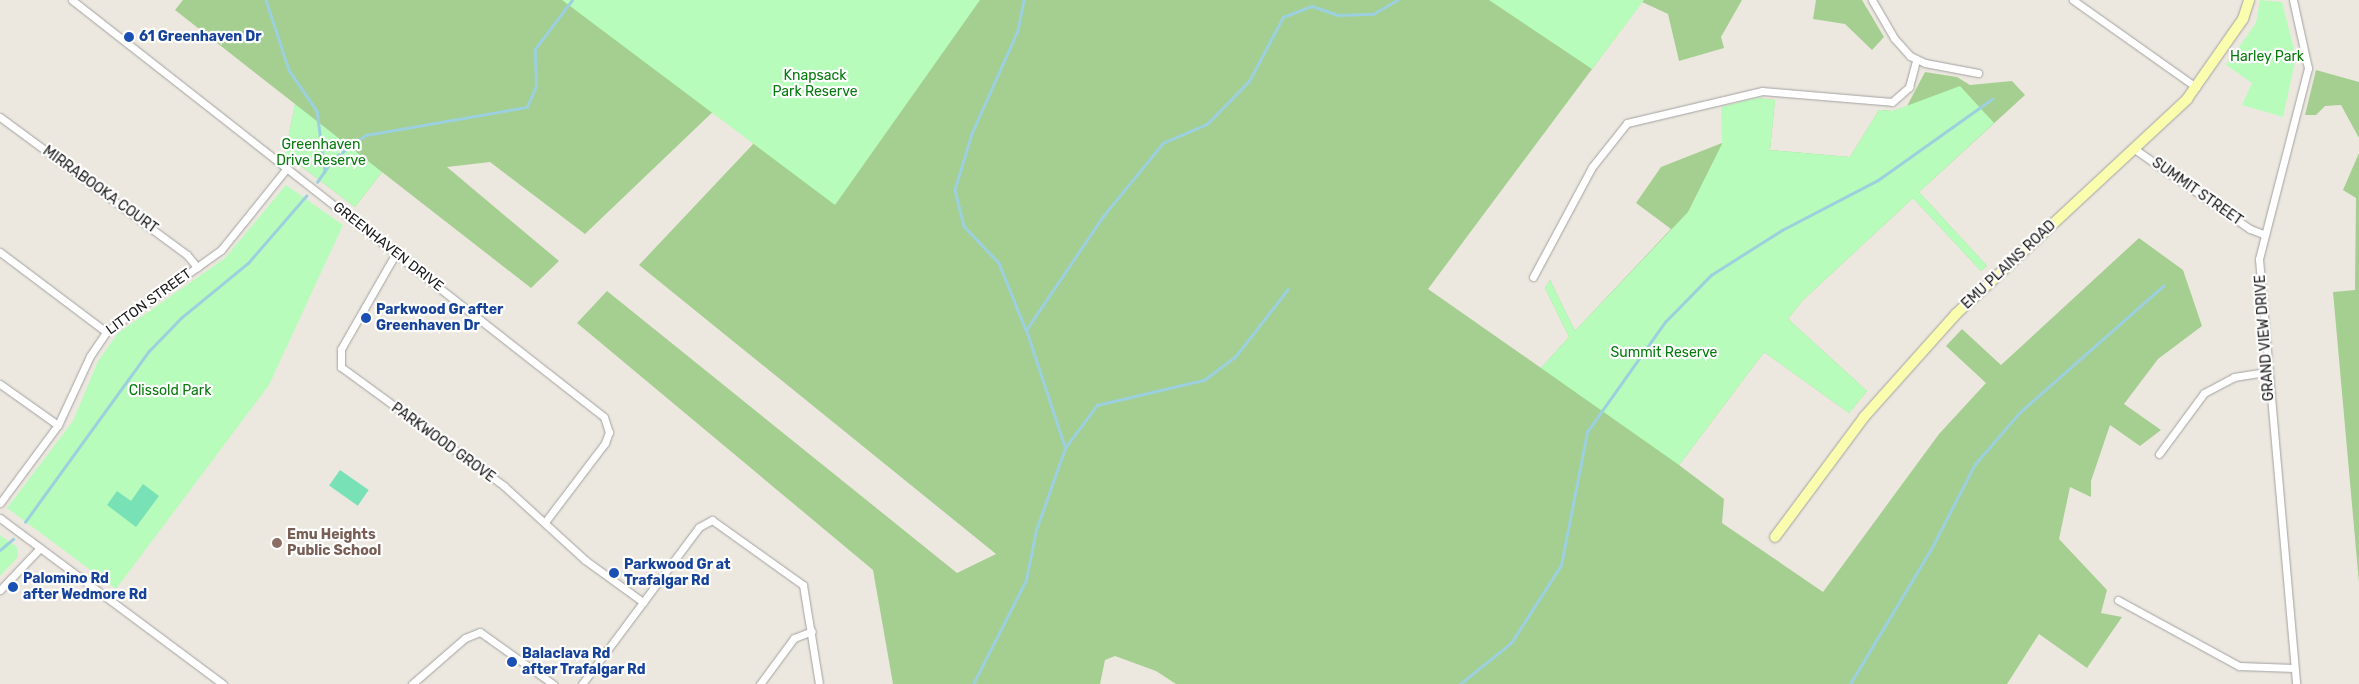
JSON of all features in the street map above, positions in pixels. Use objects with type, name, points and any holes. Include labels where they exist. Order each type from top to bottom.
[{"type":"street","name":"GREENHAVEN DRIVE","points":[[72,0],[396,253],[607,421],[605,443],[545,522]]},
{"type":"street","points":[[1872,0],[1894,38],[1916,60],[1978,73]]},
{"type":"street","points":[[2074,0],[2196,87]]},
{"type":"street","name":"EMU PLAINS ROAD","points":[[1775,537],[1864,417],[1956,314],[2134,148],[2196,87],[2243,19],[2249,0]]},
{"type":"street","name":"GRAND VIEW DRIVE","points":[[2293,0],[2308,68],[2258,259],[2296,684]]},
{"type":"street","points":[[1533,277],[1592,166],[1627,123],[1754,92],[1892,102],[1909,87],[1916,60]]},
{"type":"street","name":"MIRRABOOKA COURT","points":[[0,117],[187,255],[197,267]]},
{"type":"street","name":"SUMMIT STREET","points":[[2134,148],[2250,229],[2263,234]]},
{"type":"street","name":"LITTON STREET","points":[[0,502],[58,425],[90,356],[106,332],[197,267],[234,237],[287,168]]},
{"type":"street","points":[[0,252],[106,332]]},
{"type":"street","name":"PARKWOOD GROVE","points":[[396,253],[341,349],[341,367],[504,486],[585,560],[643,602]]},
{"type":"street","points":[[2159,454],[2204,393],[2234,377],[2267,372]]},
{"type":"street","points":[[0,384],[58,425]]},
{"type":"street","points":[[0,518],[223,684]]},
{"type":"street","points":[[582,684],[699,527],[709,521],[720,524],[803,585],[812,631],[819,684]]},
{"type":"street","points":[[0,590],[40,548]]},
{"type":"street","points":[[2118,600],[2239,666],[2294,668]]},
{"type":"street","points":[[760,684],[794,638],[812,631]]},
{"type":"street","points":[[412,684],[465,638],[480,632],[553,684]]},
{"type":"green space","points":[[183,0],[830,0],[585,234],[490,162],[447,167],[559,261],[531,288],[382,172],[355,207],[285,154],[295,104],[175,10]]},
{"type":"green space","name":"Knapsack Park Reserve","points":[[562,0],[980,0],[835,205]]},
{"type":"green space","points":[[874,0],[1742,0],[1721,37],[1724,48],[1679,61],[1668,14],[1642,2],[1428,289],[1541,368],[1569,337],[1545,288],[1550,280],[1575,331],[1671,229],[1636,203],[1661,167],[1722,143],[1757,98],[1775,100],[1770,150],[1850,157],[1879,110],[1893,111],[1907,106],[1925,72],[1957,77],[1970,85],[2012,81],[2025,95],[1919,192],[1987,266],[1981,271],[1913,198],[1802,301],[1788,319],[1867,391],[1849,413],[1764,352],[1679,465],[1724,499],[1722,523],[1823,592],[1939,434],[1986,383],[1946,346],[1962,329],[2001,365],[2139,238],[2183,270],[2202,326],[2158,359],[2124,404],[2161,430],[2140,446],[2110,425],[2091,481],[2091,497],[2070,487],[2059,539],[2107,590],[2101,613],[2122,617],[2087,668],[2039,634],[2007,684],[1176,684],[1156,671],[1115,656],[1105,660],[1100,684],[893,684],[873,570],[577,323],[607,291],[957,573],[996,554],[639,265],[808,86]]},
{"type":"green space","points":[[1489,0],[1644,0],[1592,69]]},
{"type":"green space","points":[[1816,0],[1862,0],[1884,37],[1872,50],[1845,24],[1813,19]]},
{"type":"green space","name":"Harley Park","points":[[2260,0],[2282,2],[2296,57],[2283,117],[2242,105],[2252,83],[2226,65],[2256,23]]},
{"type":"green space","points":[[2316,70],[2359,82],[2359,138],[2341,105],[2325,106],[2316,115],[2305,115]]},
{"type":"green space","name":"Summit Reserve","points":[[1960,86],[1994,123],[1919,192],[1987,266],[1981,271],[1913,198],[1802,301],[1788,319],[1867,391],[1849,413],[1764,352],[1679,465],[1541,368],[1569,337],[1545,288],[1550,280],[1575,331],[1688,212],[1722,144],[1721,107],[1757,98],[1775,100],[1770,150],[1850,157],[1879,110],[1893,111]]},
{"type":"green space","name":"Greenhaven Drive Reserve","points":[[295,104],[382,172],[355,207],[285,154]]},
{"type":"green space","points":[[2359,153],[2359,583],[2333,292],[2355,290],[2356,198],[2343,190]]},
{"type":"green space","name":"Clissold Park","points":[[286,185],[343,225],[269,385],[116,589],[7,508],[73,421],[98,361],[118,333],[225,258]]},
{"type":"green space","points":[[340,470],[369,490],[358,506],[329,486]]},
{"type":"green space","points":[[143,484],[159,496],[136,527],[107,505],[117,491],[131,501]]},
{"type":"green space","points":[[0,535],[17,547],[18,557],[0,576]]},
{"type":"waterway","points":[[266,0],[289,70],[317,111],[325,171]]},
{"type":"waterway","points":[[317,182],[334,158],[366,135],[527,107],[536,86],[535,49],[572,0]]},
{"type":"waterway","points":[[1024,0],[1018,31],[972,134],[955,190],[964,226],[999,263],[1026,330]]},
{"type":"waterway","points":[[973,684],[1026,580],[1036,530],[1065,448],[1026,330],[1104,215],[1163,143],[1207,124],[1249,81],[1283,17],[1312,6],[1338,15],[1373,14],[1397,0]]},
{"type":"waterway","points":[[1460,684],[1511,643],[1561,565],[1587,432],[1665,322],[1711,275],[1782,230],[1878,180],[1992,99]]},
{"type":"waterway","points":[[25,522],[149,351],[181,318],[248,263],[306,196]]},
{"type":"waterway","points":[[1850,684],[1930,551],[1975,464],[2020,412],[2163,286]]},
{"type":"waterway","points":[[1065,448],[1097,405],[1204,380],[1235,357],[1288,289]]},
{"type":"waterway","points":[[0,550],[13,539]]},
{"type":"place","name":"61 Greenhaven Dr","points":[[129,37]]},
{"type":"place","name":"Parkwood Gr after Greenhaven Dr","points":[[366,318]]},
{"type":"place","name":"Emu Heights Public School","points":[[277,543]]},
{"type":"place","name":"Parkwood Gr at Trafalgar Rd","points":[[614,573]]},
{"type":"place","name":"Palomino Rd after Wedmore Rd","points":[[13,587]]},
{"type":"place","name":"Balaclava Rd after Trafalgar Rd","points":[[512,662]]}]
